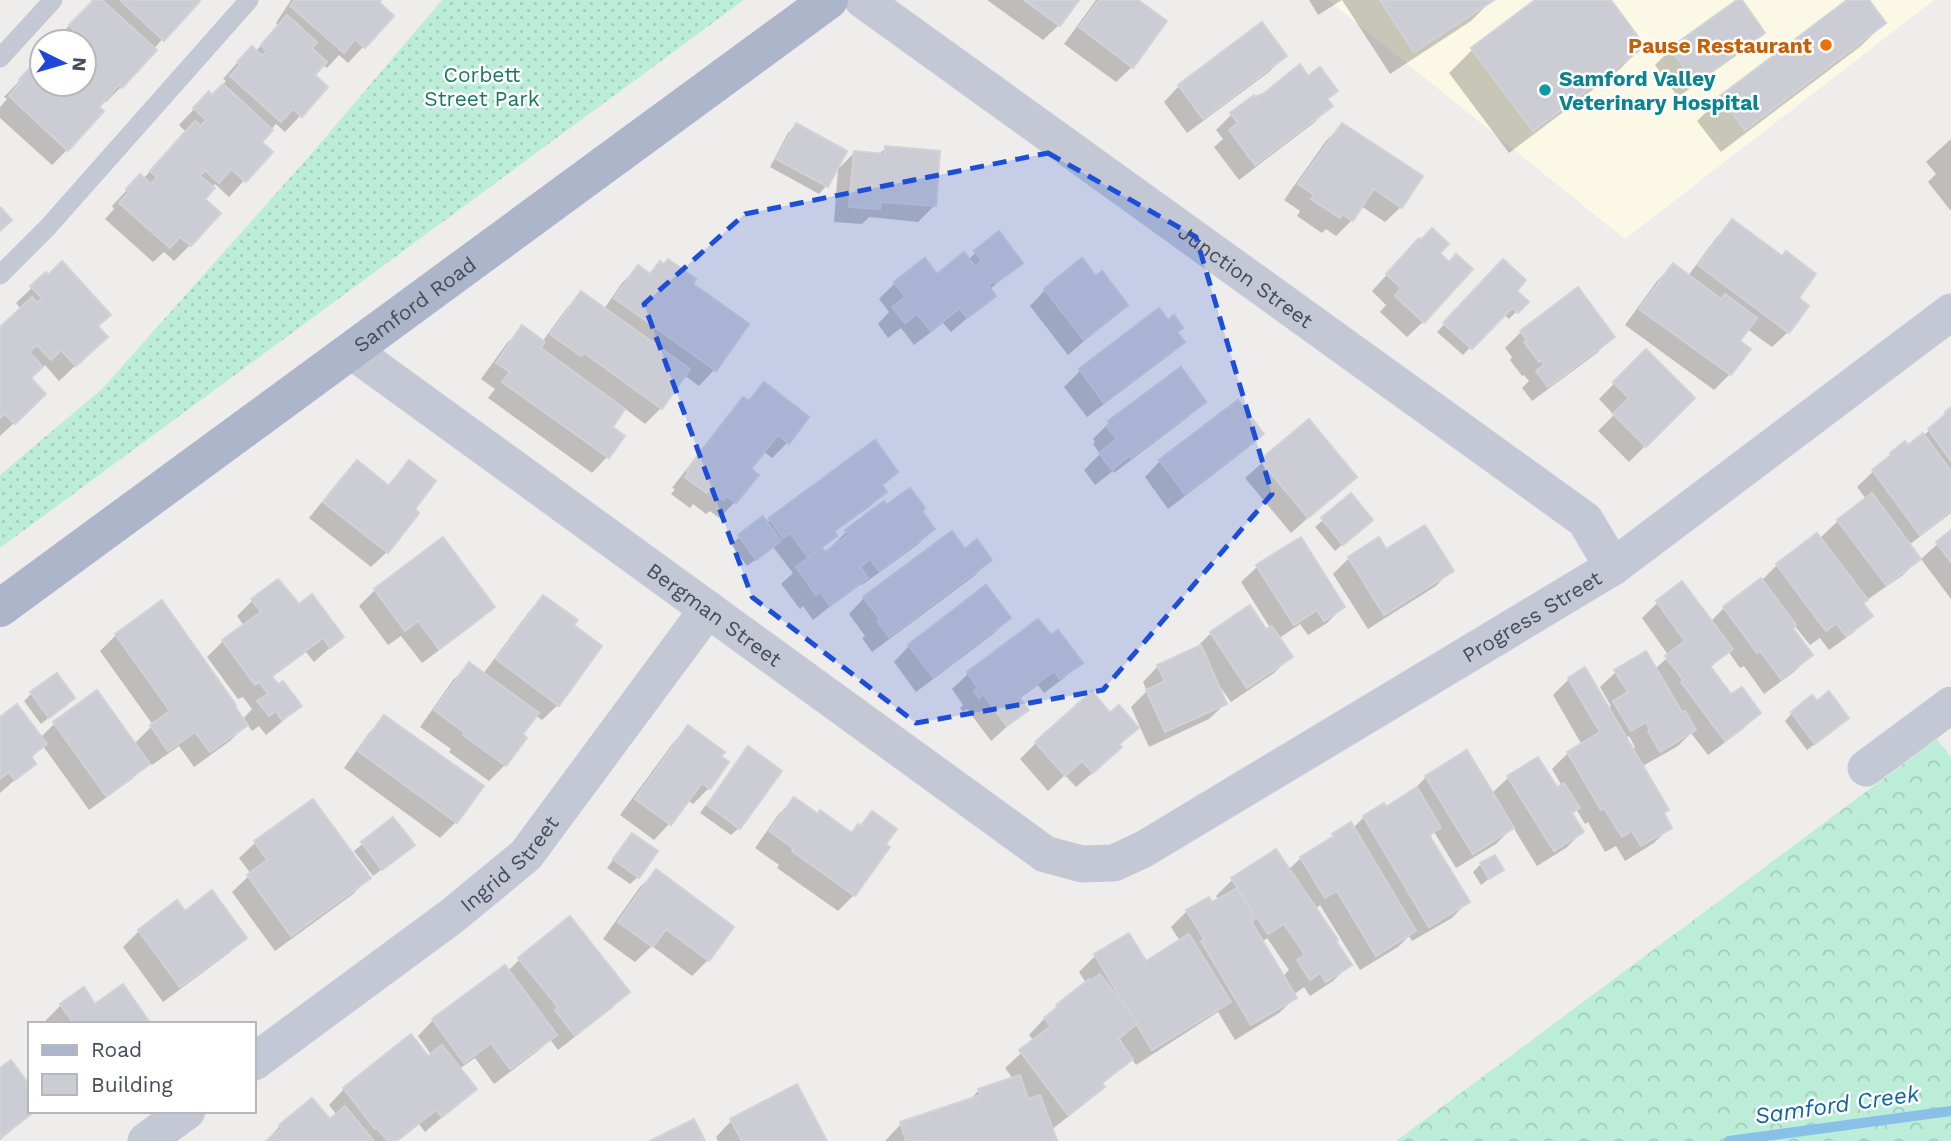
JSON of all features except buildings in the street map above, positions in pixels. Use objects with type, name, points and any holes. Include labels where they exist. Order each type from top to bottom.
[{"type":"main road","name":"Samford Road","points":[[0,608],[829,0]]},
{"type":"street","name":"Junction Street","points":[[863,0],[1585,520],[1613,567]]},
{"type":"street","name":"Progress Street","points":[[1082,864],[1114,863],[1144,849],[1613,567],[1951,312]]},
{"type":"street","name":"Bergman Street","points":[[352,351],[1045,854],[1082,864]]},
{"type":"street","name":"Ingrid Street","points":[[256,1061],[452,916],[526,855],[708,610]]},
{"type":"street","points":[[1866,768],[1951,705]]},
{"type":"street","points":[[146,1141],[184,1113]]},
{"type":"lane","points":[[0,58],[53,0]]},
{"type":"lane","points":[[0,275],[48,227],[249,0]]},
{"type":"highlighted area","points":[[1048,153],[1196,237],[1272,494],[1103,690],[916,723],[752,597],[644,304],[745,214]]},
{"type":"shaded area","points":[[1328,0],[1934,0],[1625,239]]},
{"type":"green space","name":"Corbett Street Park","points":[[442,0],[744,0],[0,548],[0,475],[102,389],[312,153]]},
{"type":"green space","points":[[1937,739],[1951,757],[1951,1141],[1396,1141]]},
{"type":"waterway","name":"Samford Creek","points":[[1729,1141],[1951,1111]]},
{"type":"place","name":"Pause Restaurant","points":[[1826,45]]},
{"type":"place","name":"Samford Valley Veterinary Hospital","points":[[1545,90]]}]
